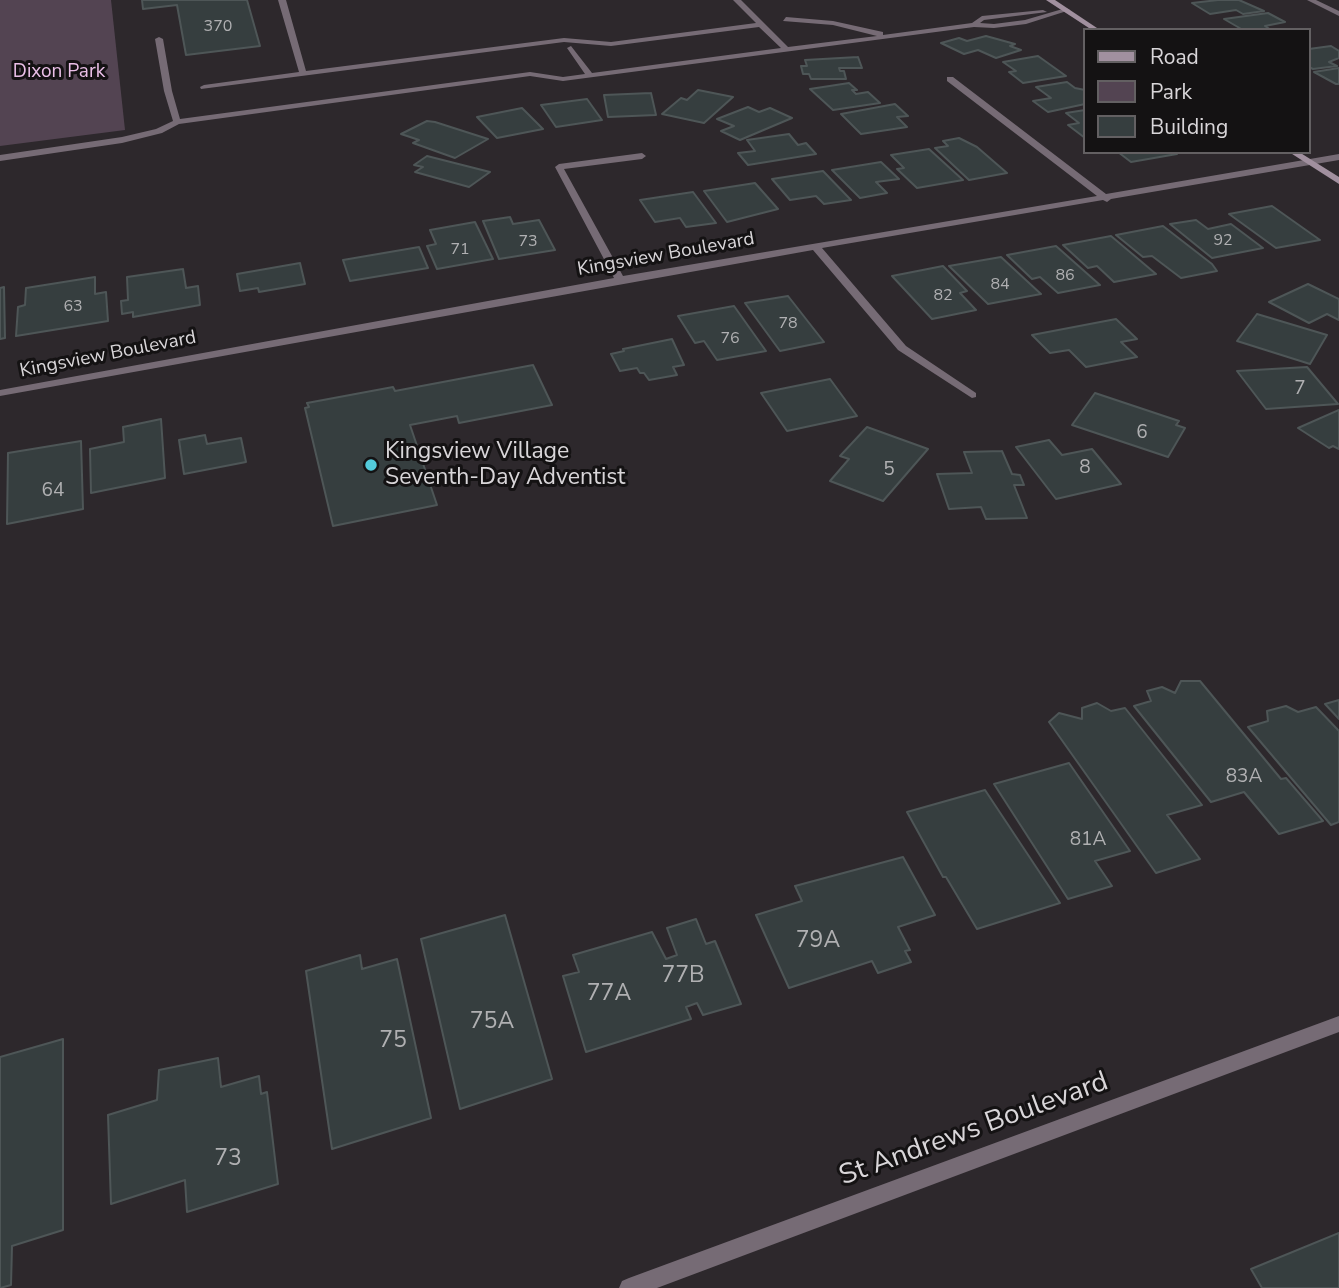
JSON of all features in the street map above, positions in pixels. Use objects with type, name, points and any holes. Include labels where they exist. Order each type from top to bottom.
[{"type":"main road","points":[[1050,0],[1094,28]]},
{"type":"main road","points":[[1296,154],[1339,181]]},
{"type":"street","points":[[282,0],[303,74]]},
{"type":"street","points":[[737,0],[787,50]]},
{"type":"street","points":[[1311,0],[1339,15]]},
{"type":"street","points":[[1320,4],[1339,1]]},
{"type":"street","points":[[0,158],[122,140],[159,131],[177,122],[530,75],[563,79],[974,25],[994,26],[1026,22],[1066,10]]},
{"type":"street","points":[[786,19],[833,23],[888,36]]},
{"type":"street","points":[[204,87],[564,40],[611,44],[762,24]]},
{"type":"street","points":[[159,39],[168,91],[177,122]]},
{"type":"street","points":[[571,48],[590,75]]},
{"type":"street","points":[[950,79],[1107,199]]},
{"type":"street","points":[[620,280],[559,167],[642,156]]},
{"type":"street","name":"Kingsview Boulevard","points":[[0,393],[620,280],[1107,199],[1339,157]]},
{"type":"street","points":[[816,248],[902,348],[972,395]]},
{"type":"street","name":"St Andrews Boulevard","points":[[629,1288],[1339,1024]]},
{"type":"green space","name":"Dixon Park","points":[[0,0],[111,0],[125,130],[0,146]]},
{"type":"building","points":[[142,0],[247,0],[260,46],[186,55],[177,5],[143,9]]},
{"type":"building","points":[[1239,0],[1264,11],[1243,14],[1236,10],[1210,14],[1192,3]]},
{"type":"building","points":[[1268,13],[1285,22],[1265,26],[1268,28],[1240,28],[1224,19]]},
{"type":"building","points":[[986,36],[1015,44],[1010,46],[1021,50],[996,58],[978,50],[964,54],[941,43],[959,38],[967,41]]},
{"type":"building","points":[[1331,46],[1339,51],[1339,58],[1329,62],[1337,66],[1311,68],[1311,49]]},
{"type":"building","points":[[1038,56],[1066,76],[1023,83],[1009,72],[1016,71],[1003,62]]},
{"type":"building","points":[[858,57],[862,68],[839,68],[844,71],[846,79],[811,79],[809,74],[803,74],[801,66],[807,66],[805,60]]},
{"type":"building","points":[[1339,68],[1339,84],[1314,72]]},
{"type":"building","points":[[1067,82],[1075,88],[1084,90],[1084,104],[1048,112],[1033,101],[1051,98],[1036,87]]},
{"type":"building","points":[[849,83],[857,90],[852,90],[856,94],[868,92],[880,103],[833,110],[810,89]]},
{"type":"building","points":[[698,90],[733,97],[704,123],[662,114],[681,98],[687,100]]},
{"type":"building","points":[[651,93],[656,115],[608,117],[604,95]]},
{"type":"building","points":[[587,99],[602,120],[556,127],[541,105]]},
{"type":"building","points":[[895,104],[908,116],[897,117],[907,127],[861,134],[841,114]]},
{"type":"building","points":[[748,107],[759,112],[770,108],[792,118],[740,140],[721,131],[734,126],[717,119]]},
{"type":"building","points":[[522,108],[543,129],[497,138],[477,117]]},
{"type":"building","points":[[1084,110],[1084,137],[1068,125],[1079,123],[1066,113]]},
{"type":"building","points":[[427,121],[488,139],[455,158],[413,143],[419,140],[401,134]]},
{"type":"building","points":[[789,134],[798,145],[806,143],[816,154],[748,165],[738,153],[755,151],[747,140]]},
{"type":"building","points":[[959,138],[977,147],[1007,173],[969,180],[935,148],[948,146],[943,141]]},
{"type":"building","points":[[929,149],[963,180],[917,188],[897,169],[904,168],[891,155]]},
{"type":"building","points":[[1121,154],[1177,154],[1131,162]]},
{"type":"building","points":[[427,156],[490,172],[469,187],[415,172],[423,167],[414,165]]},
{"type":"building","points":[[881,162],[899,179],[876,182],[887,193],[860,198],[832,170]]},
{"type":"building","points":[[823,171],[851,200],[824,204],[816,196],[790,200],[772,179]]},
{"type":"building","points":[[755,183],[778,209],[727,222],[704,191]]},
{"type":"building","points":[[693,192],[716,223],[686,227],[680,218],[655,222],[640,200]]},
{"type":"building","points":[[1272,206],[1320,240],[1276,248],[1229,214]]},
{"type":"building","points":[[510,217],[513,224],[539,220],[555,250],[499,259],[483,221]]},
{"type":"building","points":[[1196,220],[1208,229],[1231,224],[1263,248],[1212,258],[1170,224]]},
{"type":"building","points":[[475,222],[493,259],[437,269],[427,246],[436,244],[430,230]]},
{"type":"building","points":[[1163,226],[1212,264],[1217,271],[1181,278],[1152,256],[1143,257],[1116,235]]},
{"type":"building","points":[[1111,236],[1156,274],[1114,282],[1097,266],[1088,268],[1063,245]]},
{"type":"building","points":[[1056,246],[1100,285],[1058,293],[1040,277],[1032,279],[1007,255]]},
{"type":"building","points":[[419,247],[428,268],[350,281],[343,260]]},
{"type":"building","points":[[1001,257],[1041,294],[988,304],[949,266]]},
{"type":"building","points":[[300,263],[305,284],[259,292],[258,288],[240,291],[237,274]]},
{"type":"building","points":[[943,266],[967,291],[960,293],[976,310],[932,319],[892,276]]},
{"type":"building","points":[[183,269],[186,288],[198,286],[200,305],[133,317],[133,312],[122,314],[121,301],[128,300],[127,277]]},
{"type":"building","points":[[95,277],[95,294],[106,292],[108,321],[16,336],[18,307],[25,305],[26,288]]},
{"type":"building","points":[[1308,284],[1339,299],[1339,320],[1327,314],[1309,323],[1269,302]]},
{"type":"building","points":[[4,287],[5,338],[0,339],[0,288]]},
{"type":"building","points":[[788,296],[824,342],[780,351],[745,303]]},
{"type":"building","points":[[734,306],[766,351],[717,360],[704,341],[695,343],[678,316]]},
{"type":"building","points":[[1257,314],[1327,335],[1310,364],[1237,341]]},
{"type":"building","points":[[1116,319],[1137,339],[1121,342],[1137,357],[1086,367],[1069,350],[1050,353],[1032,335]]},
{"type":"building","points":[[672,339],[684,365],[673,367],[677,375],[649,380],[637,368],[620,371],[611,354],[624,351],[623,349]]},
{"type":"building","name":"Kingsview Village Seventh-Day Adventist","points":[[533,365],[552,405],[459,423],[457,416],[410,425],[437,505],[333,526],[305,408],[309,407],[307,403],[393,387],[395,391]]},
{"type":"building","points":[[1307,367],[1338,404],[1266,409],[1237,371]]},
{"type":"building","points":[[830,379],[857,416],[787,431],[761,393]]},
{"type":"building","points":[[1095,393],[1179,421],[1176,425],[1185,428],[1168,457],[1072,425]]},
{"type":"building","points":[[1339,410],[1339,449],[1333,446],[1329,448],[1298,428]]},
{"type":"building","points":[[161,419],[165,478],[91,493],[90,449],[124,442],[123,427]]},
{"type":"building","points":[[867,427],[928,449],[883,501],[830,481],[849,459],[840,456]]},
{"type":"building","points":[[205,435],[207,444],[241,438],[246,462],[184,474],[179,440]]},
{"type":"building","points":[[1049,440],[1062,455],[1092,449],[1121,484],[1056,499],[1016,447]]},
{"type":"building","points":[[81,441],[83,509],[7,524],[8,453]]},
{"type":"building","points":[[1002,451],[1012,474],[1020,475],[1024,485],[1014,485],[1027,518],[986,519],[981,507],[949,509],[937,474],[972,473],[964,452]]},
{"type":"building","points":[[1181,681],[1200,681],[1281,779],[1286,778],[1323,821],[1279,834],[1244,792],[1211,802],[1134,706],[1151,701],[1147,691],[1162,687],[1175,693]]},
{"type":"building","points":[[1339,700],[1339,719],[1325,704]]},
{"type":"building","points":[[1097,703],[1111,711],[1125,708],[1202,805],[1167,815],[1200,859],[1156,873],[1049,722],[1059,713],[1082,719],[1082,708]]},
{"type":"building","points":[[1286,706],[1298,712],[1316,707],[1339,731],[1339,822],[1331,825],[1248,727],[1268,721],[1267,711]]},
{"type":"building","points":[[1069,763],[1130,851],[1095,861],[1112,886],[1068,899],[994,784]]},
{"type":"building","points":[[985,790],[1060,903],[977,929],[946,877],[943,877],[907,812]]},
{"type":"building","points":[[903,857],[935,915],[898,927],[910,950],[905,951],[911,962],[878,973],[872,961],[789,988],[756,915],[802,901],[795,886]]},
{"type":"building","points":[[505,915],[552,1079],[460,1109],[421,939]]},
{"type":"building","points":[[696,919],[706,944],[715,941],[741,1004],[703,1015],[697,1003],[686,1007],[691,1019],[586,1052],[563,976],[579,972],[573,955],[652,932],[666,959],[677,955],[667,928]]},
{"type":"building","points":[[360,955],[362,969],[397,959],[431,1118],[332,1149],[306,971]]},
{"type":"building","points":[[63,1039],[63,1230],[12,1246],[11,1285],[0,1288],[0,1057]]},
{"type":"building","points":[[218,1058],[221,1087],[259,1076],[261,1094],[267,1092],[278,1184],[187,1212],[185,1180],[111,1204],[108,1115],[157,1100],[159,1070]]},
{"type":"building","points":[[1339,1233],[1339,1288],[1262,1288],[1251,1269]]},
{"type":"place","name":"Kingsview Village Seventh-Day Adventist","points":[[371,465]]}]
